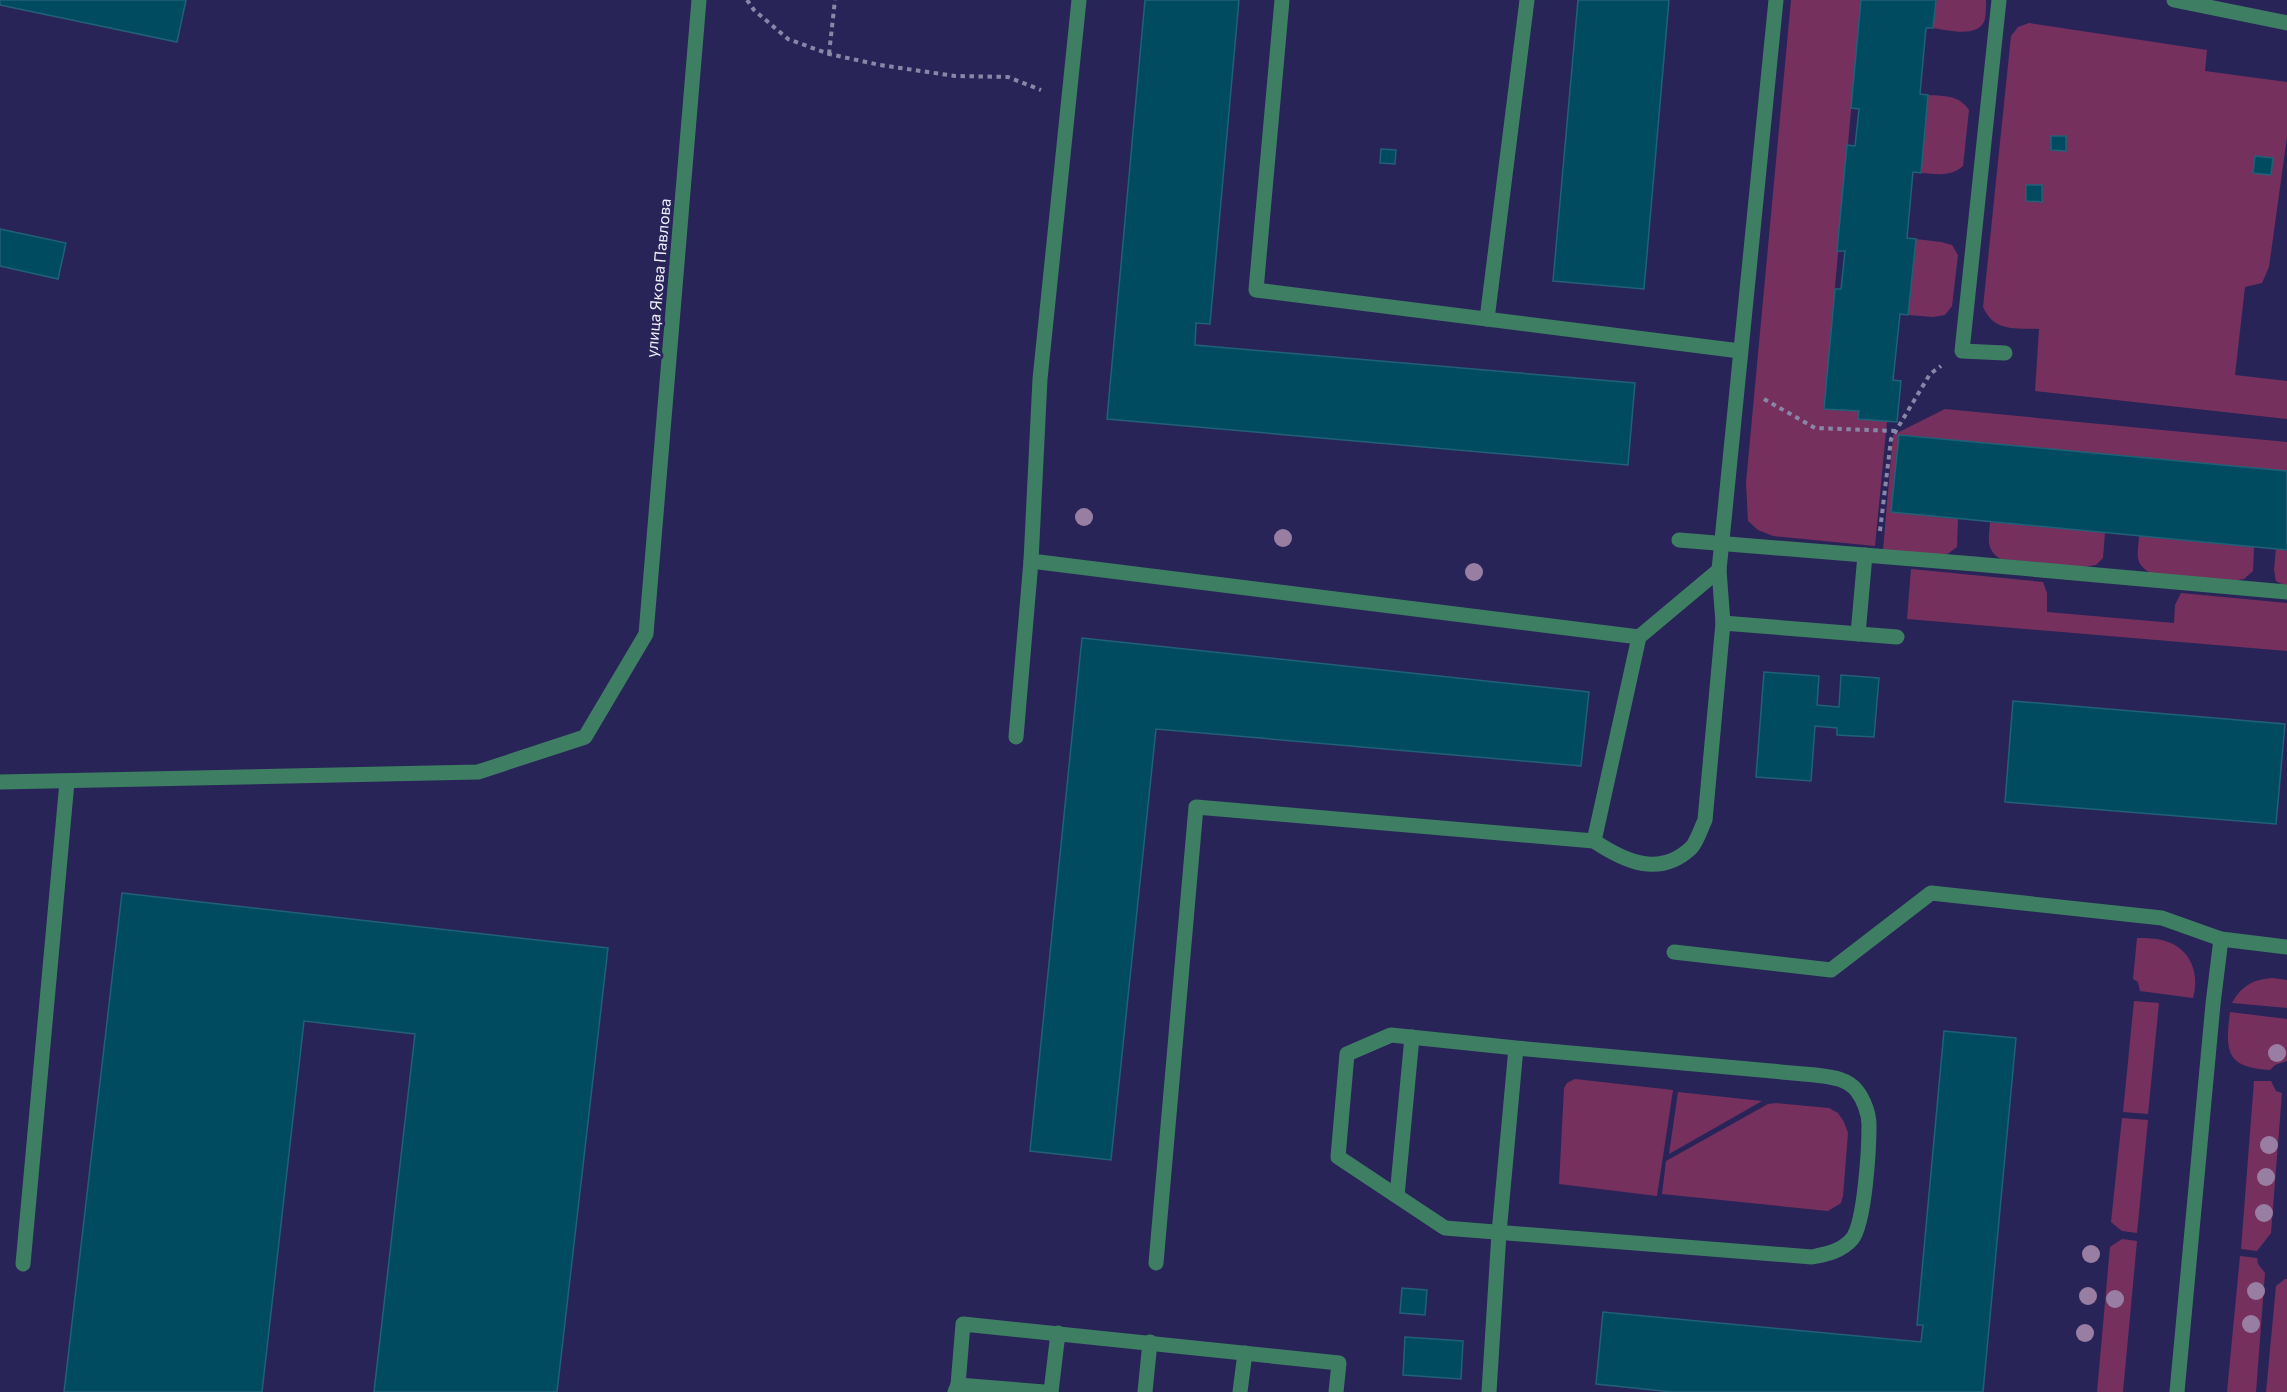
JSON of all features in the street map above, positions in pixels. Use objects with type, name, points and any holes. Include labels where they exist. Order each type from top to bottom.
[{"type":"lane","name":"улица Якова Павлова","points":[[0,782],[478,772],[585,737],[646,634],[699,0]]},
{"type":"lane","points":[[1016,737],[1031,561],[1040,379],[1079,0]]},
{"type":"lane","points":[[1282,0],[1256,290],[1740,351]]},
{"type":"lane","points":[[1487,319],[1527,0]]},
{"type":"lane","points":[[1156,1263],[1196,807],[1594,841],[1628,861],[1651,865],[1672,860],[1692,847],[1705,820],[1723,623],[1719,570],[1776,0]]},
{"type":"lane","points":[[1999,0],[1962,351],[2005,353]]},
{"type":"lane","points":[[2174,0],[2287,23]]},
{"type":"lane","points":[[1679,540],[2287,592]]},
{"type":"lane","points":[[1858,634],[1871,555]]},
{"type":"lane","points":[[1031,561],[1639,637]]},
{"type":"lane","points":[[1594,841],[1639,637],[1719,570]]},
{"type":"lane","points":[[1723,623],[1897,637]]},
{"type":"lane","points":[[23,1264],[67,782]]},
{"type":"lane","points":[[1674,952],[1831,970],[1931,893],[2162,918],[2222,939],[2287,947]]},
{"type":"lane","points":[[2177,1392],[2213,1004],[2222,939]]},
{"type":"lane","points":[[1391,1035],[1412,1037],[1815,1075],[1842,1080],[1856,1090],[1865,1107],[1869,1124],[1861,1221],[1855,1236],[1848,1244],[1836,1251],[1812,1257],[1445,1228],[1338,1157],[1347,1054],[1391,1035]]},
{"type":"lane","points":[[1397,1196],[1412,1037]]},
{"type":"lane","points":[[1489,1392],[1499,1233],[1516,1048]]},
{"type":"lane","points":[[1044,1392],[957,1389],[963,1324],[1339,1363],[1336,1392]]},
{"type":"lane","points":[[1051,1392],[1058,1333]]},
{"type":"lane","points":[[1145,1392],[1150,1342]]},
{"type":"lane","points":[[1240,1392],[1245,1353]]},
{"type":"path","points":[[747,0],[754,10],[788,39],[829,54],[880,65],[955,76],[1008,76],[1069,100]]},
{"type":"path","points":[[829,54],[835,0]]},
{"type":"path","points":[[1871,555],[1891,439],[1930,374],[1962,351]]},
{"type":"path","points":[[1763,399],[1815,428],[1895,431]]},
{"type":"shaded area","points":[[1791,0],[1861,0],[1824,408],[1859,411],[1859,419],[1887,421],[1875,546],[1773,536],[1758,530],[1748,521],[1746,483]]},
{"type":"shaded area","points":[[1936,0],[1986,0],[1985,19],[1982,25],[1970,31],[1933,28]]},
{"type":"shaded area","points":[[2029,23],[2207,50],[2205,71],[2287,82],[2287,137],[2269,267],[2262,283],[2245,287],[2235,375],[2287,381],[2287,419],[2035,391],[2039,329],[1999,325],[1993,321],[1983,307],[2011,36],[2018,27]]},
{"type":"shaded area","points":[[1928,95],[1956,99],[1969,110],[1963,166],[1954,172],[1921,173]]},
{"type":"shaded area","points":[[1916,239],[1952,245],[1958,255],[1952,306],[1945,315],[1933,317],[1908,315]]},
{"type":"shaded area","points":[[1945,409],[2287,442],[2287,471],[1899,435],[1891,512],[1958,519],[1957,547],[1945,556],[1883,550],[1893,435]]},
{"type":"shaded area","points":[[1990,522],[2105,532],[2103,558],[2096,565],[2084,567],[2001,559],[1990,548]]},
{"type":"shaded area","points":[[2139,536],[2254,547],[2253,571],[2244,579],[2232,581],[2152,574],[2139,562]]},
{"type":"shaded area","points":[[2276,549],[2287,550],[2287,587],[2276,581],[2274,570]]},
{"type":"shaded area","points":[[1911,569],[2043,582],[2047,593],[2047,612],[2174,623],[2175,605],[2181,593],[2287,603],[2287,651],[1907,619]]},
{"type":"shaded area","points":[[2137,938],[2162,940],[2174,945],[2187,956],[2194,972],[2193,998],[2140,991],[2138,982],[2133,979]]},
{"type":"shaded area","points":[[2273,978],[2287,980],[2287,1008],[2232,1003],[2249,984]]},
{"type":"shaded area","points":[[2134,1001],[2159,1003],[2148,1114],[2123,1112]]},
{"type":"shaded area","points":[[2230,1012],[2287,1019],[2287,1061],[2275,1065],[2270,1070],[2244,1065],[2237,1061],[2229,1047]]},
{"type":"shaded area","points":[[1575,1079],[1673,1090],[1657,1196],[1559,1184],[1564,1088],[1567,1083]]},
{"type":"shaded area","points":[[2254,1081],[2271,1081],[2276,1091],[2282,1093],[2271,1233],[2257,1251],[2241,1249]]},
{"type":"shaded area","points":[[1678,1092],[1762,1101],[1669,1154]]},
{"type":"shaded area","points":[[1768,1104],[1829,1108],[1838,1113],[1844,1122],[1848,1133],[1841,1203],[1828,1211],[1662,1194],[1666,1161]]},
{"type":"shaded area","points":[[2122,1118],[2148,1120],[2137,1233],[2122,1231],[2111,1222]]},
{"type":"shaded area","points":[[2122,1239],[2137,1241],[2123,1392],[2097,1392],[2110,1247]]},
{"type":"shaded area","points":[[2240,1256],[2257,1258],[2258,1264],[2265,1273],[2256,1392],[2227,1392]]},
{"type":"shaded area","points":[[2287,1279],[2287,1392],[2266,1392],[2276,1286]]},
{"type":"building","points":[[0,0],[186,0],[177,42],[0,5]]},
{"type":"building","points":[[1145,0],[1239,0],[1210,324],[1196,323],[1195,345],[1635,383],[1628,465],[1107,419]]},
{"type":"building","points":[[1578,0],[1669,0],[1644,289],[1553,281]]},
{"type":"building","points":[[1861,0],[1936,0],[1933,28],[1926,28],[1920,94],[1928,95],[1921,173],[1913,172],[1907,238],[1916,239],[1908,315],[1900,314],[1893,380],[1901,381],[1897,422],[1858,419],[1859,411],[1824,409],[1835,289],[1841,289],[1845,251],[1837,251],[1847,145],[1855,146],[1859,109],[1851,108]]},
{"type":"building","points":[[2051,136],[2066,136],[2066,151],[2051,150]]},
{"type":"building","points":[[1381,149],[1396,150],[1395,164],[1380,163]]},
{"type":"building","points":[[2255,156],[2273,158],[2271,175],[2253,173]]},
{"type":"building","points":[[2026,185],[2042,185],[2042,202],[2026,201]]},
{"type":"building","points":[[0,229],[66,243],[58,279],[0,266]]},
{"type":"building","points":[[1899,435],[2287,471],[2287,550],[1891,512]]},
{"type":"building","points":[[1082,638],[1589,692],[1581,766],[1156,729],[1111,1160],[1030,1151]]},
{"type":"building","points":[[1764,672],[1819,676],[1817,705],[1839,707],[1841,675],[1879,678],[1874,737],[1837,735],[1837,728],[1815,726],[1811,781],[1756,777]]},
{"type":"building","points":[[2013,701],[2285,724],[2276,824],[2005,802]]},
{"type":"building","points":[[122,893],[608,948],[557,1392],[374,1392],[415,1034],[304,1021],[262,1392],[64,1392]]},
{"type":"building","points":[[1944,1031],[2016,1038],[1983,1392],[1672,1392],[1596,1384],[1603,1312],[1921,1342],[1923,1325],[1917,1325]]},
{"type":"building","points":[[1402,1288],[1427,1290],[1425,1315],[1400,1313]]},
{"type":"building","points":[[1405,1337],[1463,1341],[1461,1379],[1403,1375]]}]
